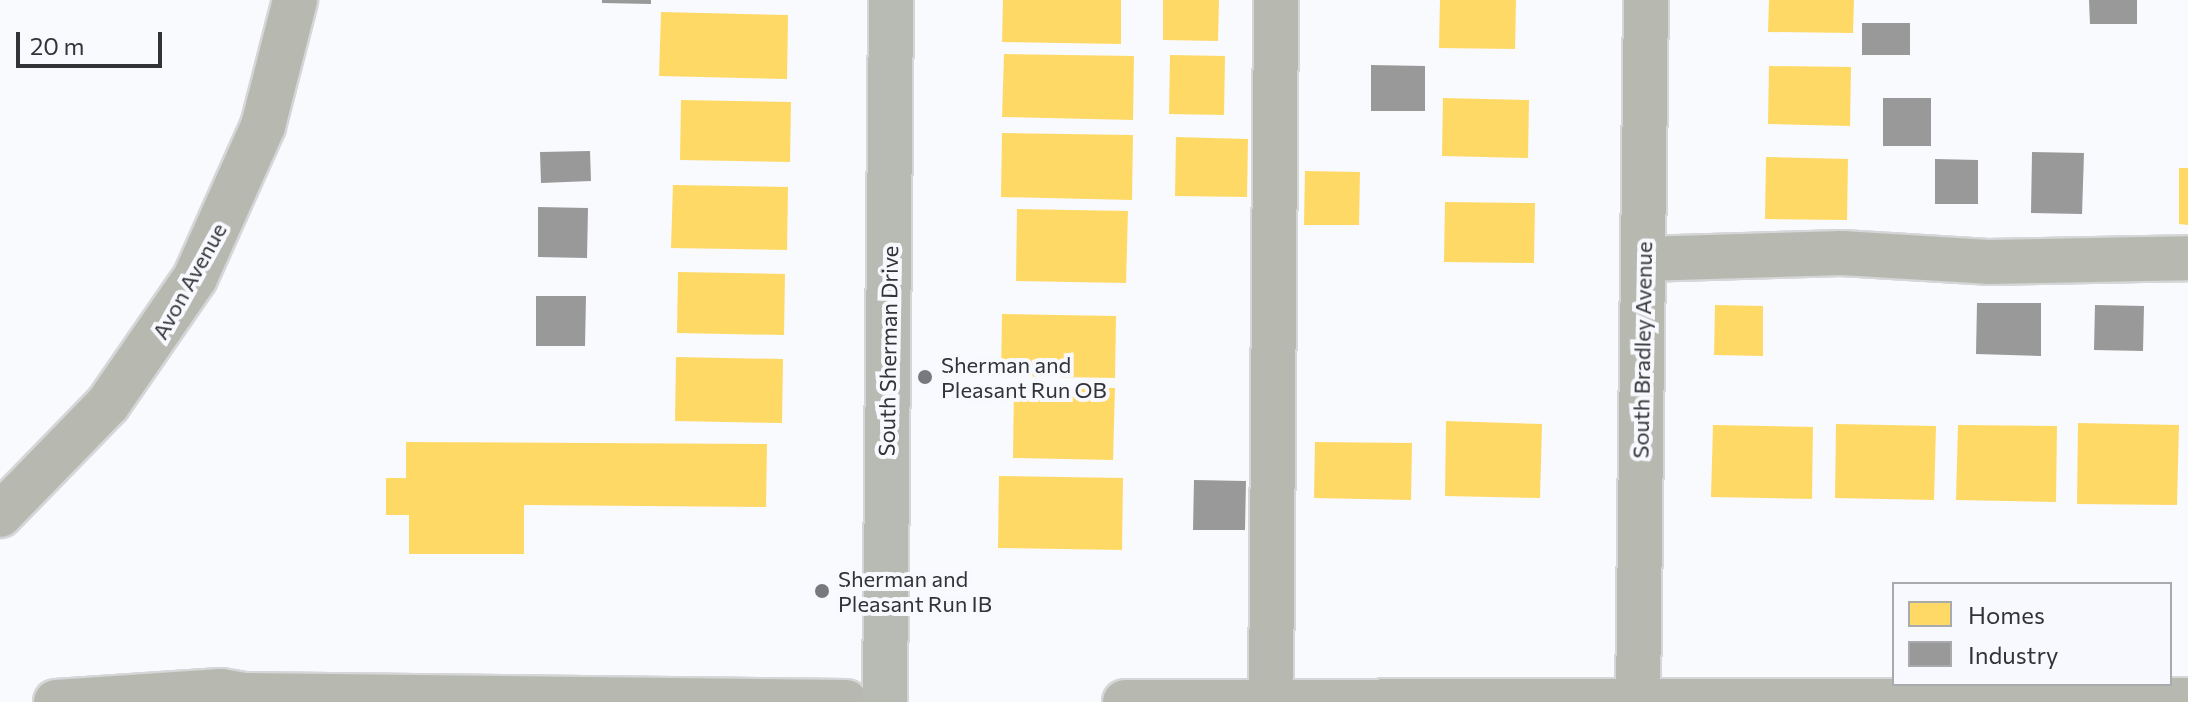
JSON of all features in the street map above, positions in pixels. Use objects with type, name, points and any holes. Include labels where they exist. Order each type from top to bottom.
[{"type":"main road","name":"South Sherman Drive","points":[[885,702],[891,0]]},
{"type":"street","name":"Avon Avenue","points":[[0,515],[108,404],[195,278],[263,126],[295,0]]},
{"type":"street","points":[[1271,702],[1276,0]]},
{"type":"street","name":"South Bradley Avenue","points":[[1638,701],[1646,0]]},
{"type":"street","points":[[1643,259],[1842,253],[1988,262],[2188,258]]},
{"type":"street","points":[[56,702],[221,691],[846,702]]},
{"type":"street","points":[[1125,702],[2188,700]]},
{"type":"building: Homes","points":[[1003,0],[1121,0],[1121,44],[1002,42]]},
{"type":"building: Homes","points":[[1163,0],[1219,0],[1218,41],[1163,40]]},
{"type":"building: Homes","points":[[1440,0],[1516,0],[1515,49],[1439,48]]},
{"type":"building: Homes","points":[[1769,0],[1854,0],[1853,33],[1768,32]]},
{"type":"building: Homes","points":[[661,12],[788,15],[787,79],[659,76]]},
{"type":"building: Homes","points":[[1004,54],[1134,56],[1133,120],[1002,117]]},
{"type":"building: Homes","points":[[1170,55],[1225,56],[1224,115],[1169,114]]},
{"type":"building: Homes","points":[[1769,66],[1851,67],[1850,126],[1768,124]]},
{"type":"building: Homes","points":[[1443,98],[1529,100],[1528,158],[1442,156]]},
{"type":"building: Homes","points":[[681,100],[791,102],[790,162],[680,160]]},
{"type":"building: Homes","points":[[1002,133],[1133,135],[1132,200],[1001,197]]},
{"type":"building: Homes","points":[[1176,137],[1248,139],[1247,197],[1175,196]]},
{"type":"building: Homes","points":[[1766,157],[1848,159],[1847,220],[1765,219]]},
{"type":"building: Homes","points":[[2179,168],[2188,168],[2188,225],[2179,224]]},
{"type":"building: Homes","points":[[1305,171],[1360,172],[1359,225],[1304,225]]},
{"type":"building: Homes","points":[[673,185],[788,187],[787,250],[671,248]]},
{"type":"building: Homes","points":[[1445,202],[1535,203],[1534,263],[1444,262]]},
{"type":"building: Homes","points":[[1017,209],[1128,211],[1126,283],[1016,281]]},
{"type":"building: Homes","points":[[678,272],[785,274],[784,335],[677,333]]},
{"type":"building: Homes","points":[[1715,305],[1763,306],[1763,356],[1714,355]]},
{"type":"building: Homes","points":[[1002,314],[1116,316],[1115,378],[1001,376]]},
{"type":"building: Homes","points":[[676,357],[783,359],[782,423],[675,421]]},
{"type":"building: Homes","points":[[1014,386],[1115,388],[1113,460],[1013,458]]},
{"type":"building: Homes","points":[[1446,421],[1542,424],[1540,498],[1445,496]]},
{"type":"building: Homes","points":[[2078,423],[2179,425],[2177,505],[2077,504]]},
{"type":"building: Homes","points":[[1836,424],[1936,426],[1934,500],[1835,498]]},
{"type":"building: Homes","points":[[1713,425],[1813,427],[1812,499],[1711,497]]},
{"type":"building: Homes","points":[[1958,425],[2057,426],[2056,502],[1956,500]]},
{"type":"building: Homes","points":[[406,442],[767,444],[766,507],[524,505],[524,554],[409,554],[409,515],[386,515],[386,478],[406,478]]},
{"type":"building: Homes","points":[[1315,442],[1412,443],[1411,500],[1314,498]]},
{"type":"building: Homes","points":[[999,476],[1123,478],[1122,550],[998,548]]},
{"type":"building: Industry","points":[[602,0],[651,0],[651,4],[602,3]]},
{"type":"building: Industry","points":[[2089,0],[2137,0],[2137,24],[2090,24]]},
{"type":"building: Industry","points":[[1862,23],[1910,23],[1910,55],[1862,55]]},
{"type":"building: Industry","points":[[1371,65],[1425,66],[1425,111],[1371,111]]},
{"type":"building: Industry","points":[[1883,98],[1931,98],[1931,146],[1883,146]]},
{"type":"building: Industry","points":[[590,151],[591,181],[541,183],[540,152]]},
{"type":"building: Industry","points":[[2032,152],[2084,153],[2082,214],[2031,213]]},
{"type":"building: Industry","points":[[1935,159],[1978,160],[1978,204],[1935,204]]},
{"type":"building: Industry","points":[[538,207],[588,208],[587,258],[538,257]]},
{"type":"building: Industry","points":[[536,296],[586,296],[585,346],[536,346]]},
{"type":"building: Industry","points":[[1977,303],[2041,303],[2041,356],[1976,354]]},
{"type":"building: Industry","points":[[2095,305],[2144,306],[2143,351],[2094,350]]},
{"type":"building: Industry","points":[[1194,480],[1246,481],[1245,530],[1193,530]]},
{"type":"place","name":"Sherman and Pleasant Run OB","points":[[925,377]]},
{"type":"place","name":"Sherman and Pleasant Run IB","points":[[822,591]]}]
